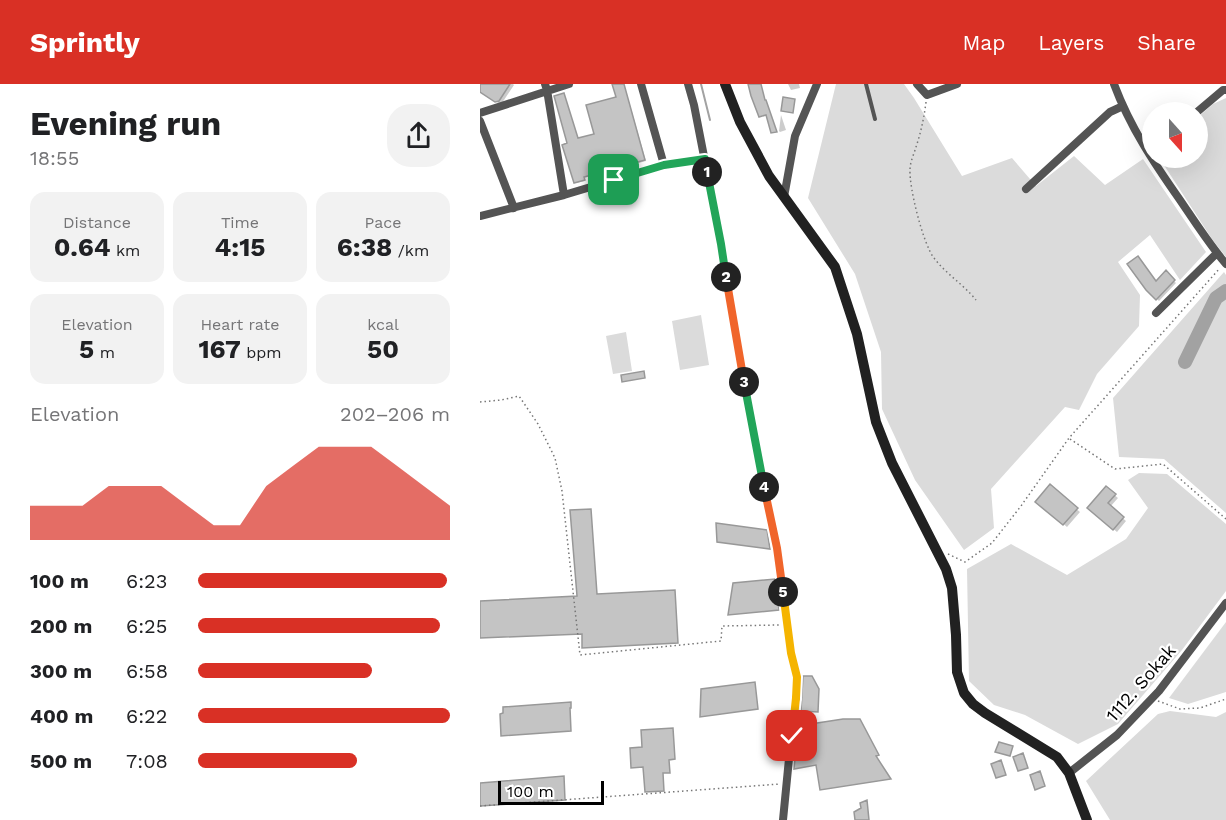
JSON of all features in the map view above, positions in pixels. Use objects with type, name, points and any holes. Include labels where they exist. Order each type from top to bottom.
[{"type":"main road","points":[[725,84],[740,123],[770,176],[835,267],[857,334],[876,422],[891,463],[937,549],[952,588],[957,672],[964,693],[985,713],[1057,757],[1069,772],[1087,820]]},
{"type":"main road","points":[[733,84],[759,148],[784,197]]},
{"type":"street","points":[[480,113],[546,87],[569,84]]},
{"type":"street","points":[[641,84],[664,165]]},
{"type":"street","points":[[688,84],[705,159],[740,364],[777,548],[791,653],[797,677],[783,820]]},
{"type":"street","points":[[784,197],[795,136],[817,84]]},
{"type":"street","points":[[916,84],[927,95],[957,84]]},
{"type":"street","points":[[1114,84],[1123,106],[1142,139]]},
{"type":"street","points":[[546,87],[564,195]]},
{"type":"street","points":[[1208,103],[1226,90]]},
{"type":"street","points":[[1026,189],[1110,112],[1123,106]]},
{"type":"street","points":[[480,121],[514,208]]},
{"type":"street","points":[[480,216],[564,195],[664,165],[705,159]]},
{"type":"street","points":[[1160,168],[1225,263]]},
{"type":"street","points":[[1156,313],[1217,253]]},
{"type":"street","name":"1112. Sokak","points":[[1069,772],[1117,735],[1152,698],[1226,603]]},
{"type":"lane","points":[[866,84],[875,119]]},
{"type":"path","points":[[927,95],[924,118],[910,169],[918,216],[924,240],[931,255],[944,271],[967,289],[976,300]]},
{"type":"path","points":[[937,549],[965,562],[992,543],[1069,438],[1225,263]]},
{"type":"path","points":[[480,402],[519,396],[538,424],[555,458],[562,491],[580,655],[721,641],[722,626],[788,625]]},
{"type":"path","points":[[1069,438],[1115,469],[1163,464],[1226,519]]},
{"type":"path","points":[[1152,698],[1180,709],[1200,708],[1226,699]]},
{"type":"path","points":[[480,806],[786,783]]},
{"type":"shaded area","points":[[836,84],[904,84],[962,176],[1012,158],[1036,186],[1074,156],[1105,185],[1142,160],[1142,168],[1149,168],[1206,252],[1180,280],[1150,235],[1118,262],[1140,295],[1139,326],[1097,374],[1079,410],[1065,407],[991,489],[994,528],[964,550],[915,480],[882,409],[881,352],[855,274],[808,198]]},
{"type":"shaded area","points":[[1226,98],[1226,257],[1166,168],[1208,168],[1208,108]]},
{"type":"shaded area","points":[[1224,272],[1226,275],[1226,513],[1164,459],[1119,457],[1113,398]]},
{"type":"shaded area","points":[[701,315],[709,365],[680,370],[672,321]]},
{"type":"shaded area","points":[[626,332],[632,371],[613,374],[606,336]]},
{"type":"shaded area","points":[[1139,473],[1167,474],[1226,524],[1226,591],[1182,650],[1118,724],[1078,744],[1025,715],[994,705],[969,681],[967,569],[1011,544],[1067,575],[1126,539],[1148,508],[1128,480]]},
{"type":"shaded area","points":[[1226,622],[1226,692],[1188,704],[1169,698]]},
{"type":"shaded area","points":[[1170,711],[1216,717],[1226,712],[1226,820],[1110,820],[1086,781],[1158,714]]},
{"type":"building","points":[[480,84],[510,84],[499,101],[495,102],[480,92]]},
{"type":"building","points":[[612,84],[624,84],[645,160],[584,177],[585,180],[574,183],[562,145],[567,143],[554,96],[564,93],[578,138],[594,134],[586,105],[616,97]]},
{"type":"building","points":[[748,84],[761,84],[777,132],[771,133],[766,115],[759,117]]},
{"type":"building","points":[[783,97],[795,99],[793,113],[781,111]]},
{"type":"building","points":[[1138,256],[1156,281],[1166,270],[1175,280],[1156,300],[1127,264]]},
{"type":"building","points":[[644,371],[645,378],[622,382],[621,375]]},
{"type":"building","points":[[1050,484],[1078,508],[1063,525],[1035,502]]},
{"type":"building","points":[[1106,486],[1116,494],[1108,503],[1124,517],[1113,530],[1087,508]]},
{"type":"building","points":[[591,509],[597,594],[675,590],[678,643],[582,648],[582,634],[480,638],[480,601],[577,596],[570,510]]},
{"type":"building","points":[[716,523],[767,530],[770,549],[717,542]]},
{"type":"building","points":[[775,579],[779,610],[728,615],[733,583]]},
{"type":"building","points":[[803,676],[812,676],[819,689],[818,712],[801,711]]},
{"type":"building","points":[[755,682],[758,709],[700,717],[701,689]]},
{"type":"building","points":[[571,702],[571,731],[501,736],[500,714],[503,713],[503,707]]},
{"type":"building","points":[[843,719],[860,719],[879,755],[876,756],[891,779],[820,790],[816,765],[794,769],[798,726]]},
{"type":"building","points":[[673,728],[675,759],[669,760],[670,773],[663,773],[664,791],[645,792],[643,767],[631,768],[630,748],[642,747],[641,730]]},
{"type":"building","points":[[999,742],[1013,746],[1010,756],[995,752]]},
{"type":"building","points":[[1023,753],[1028,768],[1018,771],[1013,757]]},
{"type":"building","points":[[1001,760],[1006,775],[996,778],[991,764]]},
{"type":"building","points":[[1040,771],[1045,786],[1035,790],[1030,775]]},
{"type":"building","points":[[564,776],[565,800],[480,806],[480,783]]},
{"type":"building","points":[[867,800],[869,820],[855,820],[854,812],[861,808],[860,803]]},
{"type":"waterway","points":[[701,84],[710,120]]},
{"type":"waterway","points":[[1185,362],[1216,298],[1226,291]]},
{"type":"route","points":[[614,180],[664,165],[705,159],[740,364],[777,548],[791,653],[797,677],[792,736]]}]
